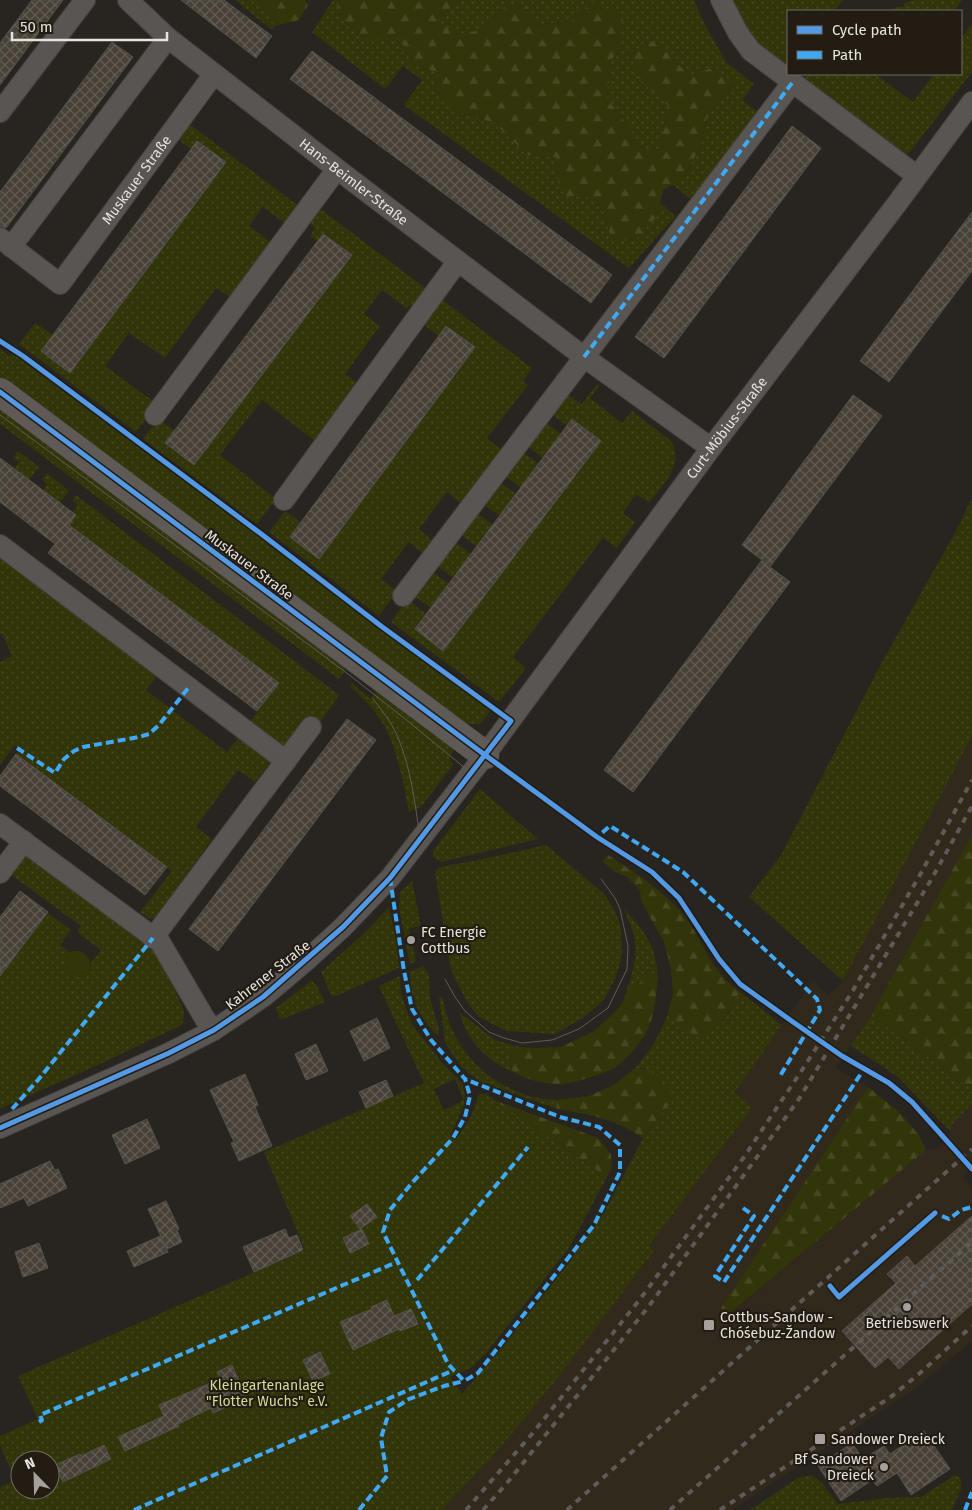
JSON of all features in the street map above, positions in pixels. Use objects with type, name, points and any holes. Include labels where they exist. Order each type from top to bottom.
[{"type":"street","points":[[0,112],[85,0]]},
{"type":"street","name":"Hans-Beimler-Straße","points":[[128,0],[168,38],[337,169],[584,357],[711,448]]},
{"type":"street","points":[[721,0],[738,34],[751,51],[917,176]]},
{"type":"street","name":"Muskauer Straße","points":[[168,38],[6,243],[60,284],[214,74]]},
{"type":"street","points":[[403,596],[792,83]]},
{"type":"street","name":"Curt-Möbius-Straße","points":[[485,755],[711,448],[972,102]]},
{"type":"street","points":[[155,415],[337,169]]},
{"type":"street","points":[[284,500],[458,261]]},
{"type":"street","name":"Muskauer Straße","points":[[0,392],[485,755]]},
{"type":"street","points":[[0,545],[286,760]]},
{"type":"street","points":[[153,938],[311,727]]},
{"type":"street","name":"Kahrener Straße","points":[[0,1128],[168,1053],[214,1030],[263,997],[343,927],[394,872],[485,755]]},
{"type":"street","points":[[0,824],[160,942],[205,1019],[214,1030]]},
{"type":"street","points":[[0,873],[24,841]]},
{"type":"shaded area","points":[[972,736],[972,835],[871,1015],[836,1068],[868,1087],[721,1308],[729,1315],[926,1150],[941,1147],[951,1132],[952,1124],[972,1104],[972,1168],[963,1177],[972,1188],[972,1341],[916,1388],[732,1510],[442,1510],[474,1478],[524,1418],[654,1252],[649,1246],[752,1108],[735,1092],[813,981],[828,995],[843,981]]},
{"type":"green space","points":[[235,0],[259,0],[275,26],[272,30]]},
{"type":"green space","points":[[259,0],[305,0],[308,5],[299,20],[275,26]]},
{"type":"green space","points":[[333,0],[336,0],[340,17],[365,38],[401,38],[411,63],[439,73],[461,112],[494,123],[528,155],[556,157],[558,181],[585,195],[603,210],[611,238],[656,217],[660,203],[676,216],[629,268],[404,105],[422,80],[403,66],[385,89],[312,32]]},
{"type":"green space","points":[[336,0],[460,0],[439,21],[456,35],[481,30],[505,6],[526,5],[539,25],[572,21],[592,2],[623,17],[618,52],[611,60],[607,98],[645,150],[661,149],[664,125],[671,109],[638,77],[634,70],[631,52],[657,39],[674,60],[690,75],[713,68],[734,83],[706,118],[701,146],[682,180],[663,190],[657,217],[633,242],[611,238],[603,210],[585,195],[567,197],[558,181],[556,157],[528,155],[494,123],[461,112],[433,87],[439,73],[411,63],[400,38],[365,38],[340,17]]},
{"type":"green space","points":[[460,0],[694,0],[704,23],[726,62],[754,84],[742,100],[759,113],[693,201],[673,185],[682,180],[701,146],[706,118],[734,83],[690,75],[674,60],[652,91],[665,101],[671,109],[664,125],[661,149],[645,151],[607,98],[611,60],[618,52],[592,2],[572,21],[538,25],[526,5],[505,6],[481,30],[456,35],[438,21]]},
{"type":"green space","points":[[729,0],[843,0],[835,10],[787,10],[787,68],[770,57],[735,15]]},
{"type":"green space","points":[[913,0],[962,0],[955,10],[886,10],[904,6],[904,3]]},
{"type":"green space","points":[[972,24],[972,72],[910,152],[904,155],[802,79],[805,75],[876,75],[913,102],[933,75],[962,75],[962,38]]},
{"type":"green space","points":[[184,120],[300,207],[287,225],[263,207],[249,226],[272,243],[230,297],[216,288],[165,358],[129,333],[105,366],[157,404],[136,432],[19,344],[35,323],[53,335],[41,351],[70,373],[226,162],[198,141],[191,149],[173,136]]},
{"type":"green space","points":[[319,210],[322,210],[429,291],[415,309],[409,305],[406,308],[382,290],[364,314],[380,326],[345,374],[359,384],[316,442],[262,400],[220,455],[276,499],[257,524],[143,439],[158,419],[175,431],[165,444],[194,465],[351,255],[323,234],[317,241],[310,236],[315,228],[308,222]]},
{"type":"green space","points":[[440,298],[532,368],[523,381],[528,385],[487,438],[503,451],[463,505],[447,492],[419,529],[434,542],[425,555],[409,542],[381,579],[397,591],[379,616],[269,532],[285,511],[301,522],[320,558],[475,347],[447,326],[439,336],[421,323]]},
{"type":"green space","points":[[0,349],[10,356],[12,353],[491,710],[480,724],[470,724],[461,721],[0,378]]},
{"type":"green space","points":[[597,384],[599,386],[590,398],[622,423],[632,411],[670,440],[675,448],[676,457],[674,465],[666,481],[649,503],[636,494],[623,513],[635,522],[617,548],[603,538],[513,657],[526,668],[499,702],[391,622],[407,599],[426,614],[415,629],[444,650],[601,441],[573,419],[567,426],[549,412],[564,393],[582,404]]},
{"type":"green space","points":[[0,405],[349,665],[339,679],[0,424]]},
{"type":"green space","points":[[544,421],[561,434],[543,458],[526,445]]},
{"type":"green space","points":[[18,451],[39,467],[29,480],[14,469],[19,462],[13,458]]},
{"type":"green space","points":[[521,451],[539,464],[521,488],[504,475]]},
{"type":"green space","points":[[47,473],[69,491],[60,503],[43,490],[47,484],[42,479]]},
{"type":"green space","points":[[499,482],[516,494],[500,516],[483,504]]},
{"type":"green space","points":[[76,495],[339,695],[318,725],[286,750],[250,722],[279,683],[69,525],[76,516],[73,513],[78,505],[72,500]]},
{"type":"green space","points":[[972,498],[972,736],[843,981],[749,897],[781,855],[881,664],[956,531]]},
{"type":"green space","points":[[476,512],[493,525],[477,547],[459,533]]},
{"type":"green space","points":[[454,541],[471,554],[453,578],[436,565]]},
{"type":"green space","points":[[0,555],[159,673],[146,690],[227,752],[241,734],[272,759],[255,782],[238,770],[196,827],[212,839],[155,918],[150,919],[140,912],[172,871],[16,754],[20,749],[15,745],[0,765],[0,662],[12,656],[2,634],[0,634]]},
{"type":"green space","points":[[431,571],[449,584],[431,608],[413,595]]},
{"type":"green space","points":[[357,676],[454,749],[449,757],[453,765],[421,807],[409,812],[403,781],[387,731],[375,713],[350,686],[352,683],[370,699],[376,691]]},
{"type":"green space","points":[[480,789],[538,839],[441,862],[433,857],[433,851]]},
{"type":"green space","points":[[972,835],[972,1089],[871,1015]]},
{"type":"green space","points":[[546,845],[605,895],[615,911],[621,927],[622,954],[616,977],[604,1000],[583,1018],[555,1034],[506,1031],[479,1017],[467,1002],[454,977],[450,965],[435,872],[440,867]]},
{"type":"green space","points":[[24,850],[156,949],[183,1008],[184,1016],[182,1025],[0,1109],[0,976],[48,913],[71,930],[60,945],[70,952],[77,951],[83,953],[88,957],[90,964],[101,950],[77,932],[81,926],[6,871]]},
{"type":"green space","points":[[608,855],[651,884],[671,901],[688,921],[716,968],[740,992],[723,1022],[702,1039],[680,1028],[668,1014],[673,993],[671,969],[664,942],[641,901],[640,890],[627,877],[615,872],[602,861]]},
{"type":"green space","points":[[412,881],[421,926],[409,928],[416,961],[410,964],[399,907],[400,892]]},
{"type":"green space","points":[[389,907],[399,968],[336,996],[331,995],[321,972],[363,934]]},
{"type":"green space","points":[[624,909],[644,933],[652,948],[658,978],[649,972],[622,1003],[635,961],[634,936]]},
{"type":"green space","points":[[77,951],[86,955],[90,964],[86,973],[77,977],[68,973],[64,964],[68,955]]},
{"type":"green space","points":[[423,966],[429,974],[430,998],[439,1030],[438,1036],[421,1015],[414,999],[410,981],[410,972]]},
{"type":"green space","points":[[649,972],[658,978],[651,1021],[639,1043],[617,1066],[579,1081],[563,1084],[541,1082],[513,1072],[510,1063],[511,1053],[519,1047],[561,1047],[594,1031],[614,1013]]},
{"type":"green space","name":"Kleingartenanlage \"Flotter Wuchs\" e.V.","points":[[400,976],[401,994],[412,1024],[441,1062],[462,1083],[465,1094],[464,1105],[450,1137],[456,1140],[472,1114],[479,1094],[486,1094],[607,1177],[569,1248],[487,1352],[471,1368],[450,1377],[462,1394],[500,1350],[568,1264],[606,1209],[643,1138],[668,1106],[645,1068],[635,1068],[654,1043],[668,1014],[680,1028],[723,1022],[740,992],[782,1025],[735,1092],[752,1108],[649,1246],[654,1251],[526,1417],[442,1510],[0,1510],[0,1487],[10,1482],[10,1500],[60,1500],[60,1450],[10,1450],[10,1468],[0,1445],[0,1436],[38,1419],[18,1376],[305,1250],[264,1152],[424,1083],[379,986]],"holes":[[[455,1079],[463,1099],[444,1110],[434,1089]]]},
{"type":"green space","points":[[311,981],[316,984],[325,1002],[283,1019],[279,1018],[276,1008]]},
{"type":"green space","points":[[442,997],[450,1024],[457,1039],[481,1069],[514,1090],[530,1096],[556,1100],[557,1109],[479,1081],[461,1067],[444,1041],[439,998]]},
{"type":"green space","points":[[459,1012],[495,1040],[519,1047],[511,1053],[510,1063],[513,1072],[499,1065],[482,1052],[467,1032]]},
{"type":"green space","points":[[871,1015],[972,1089],[972,1104],[952,1124],[951,1132],[898,1077],[851,1046]]},
{"type":"green space","points":[[635,1068],[651,1072],[671,1090],[668,1106],[643,1138],[612,1122],[557,1109],[556,1100],[589,1096],[614,1085]]},
{"type":"green space","points":[[868,1087],[898,1111],[919,1135],[926,1150],[728,1315],[721,1308]]},
{"type":"green space","points":[[494,1100],[598,1138],[611,1154],[612,1167],[607,1177]]},
{"type":"green space","points":[[812,1475],[822,1483],[838,1504],[886,1498],[921,1497],[955,1475],[961,1479],[961,1489],[952,1510],[750,1510],[798,1478]]},
{"type":"building","points":[[32,0],[63,0],[0,85],[0,43]]},
{"type":"building","points":[[181,0],[224,0],[272,36],[256,58]]},
{"type":"building","points":[[112,42],[133,57],[6,228],[0,226],[0,192]]},
{"type":"building","points":[[312,51],[612,275],[591,303],[290,79]]},
{"type":"building","points":[[792,126],[821,148],[664,358],[635,337]]},
{"type":"building","points":[[197,141],[226,162],[70,373],[41,351]]},
{"type":"building","points":[[972,212],[972,271],[889,382],[860,361]]},
{"type":"building","points":[[323,234],[352,255],[194,465],[165,443]]},
{"type":"building","points":[[446,326],[475,347],[319,559],[290,537]]},
{"type":"building","points":[[853,395],[882,416],[770,567],[790,582],[633,792],[604,770],[762,560],[742,545]]},
{"type":"building","points":[[572,419],[601,441],[443,651],[415,629]]},
{"type":"building","points":[[0,458],[76,515],[69,525],[279,683],[257,711],[48,553],[55,544],[0,502]]},
{"type":"building","points":[[347,719],[376,740],[218,951],[189,929]]},
{"type":"building","points":[[16,754],[167,867],[145,895],[0,786],[0,776]]},
{"type":"building","points":[[20,891],[48,912],[0,976],[0,917]]},
{"type":"building","points":[[377,1018],[390,1048],[364,1061],[350,1031]]},
{"type":"building","points":[[316,1044],[328,1071],[306,1080],[295,1054]]},
{"type":"building","points":[[245,1074],[258,1105],[255,1107],[272,1146],[239,1161],[231,1143],[234,1142],[210,1090]]},
{"type":"building","points":[[386,1080],[393,1096],[366,1108],[359,1092]]},
{"type":"building","points":[[147,1119],[160,1148],[125,1164],[112,1135]]},
{"type":"building","points":[[50,1161],[55,1170],[58,1169],[67,1188],[28,1206],[24,1198],[0,1208],[0,1184]]},
{"type":"building","points":[[166,1201],[179,1229],[177,1230],[182,1242],[167,1249],[148,1209]]},
{"type":"building","points":[[367,1204],[377,1217],[360,1229],[350,1216]]},
{"type":"building","name":"Betriebswerk","points":[[972,1216],[972,1304],[899,1369],[888,1357],[875,1368],[842,1331],[896,1283],[887,1274],[907,1256],[915,1266]]},
{"type":"building","points":[[285,1229],[289,1238],[297,1235],[303,1250],[254,1272],[243,1247]]},
{"type":"building","points":[[362,1229],[369,1244],[350,1253],[343,1238]]},
{"type":"building","points":[[160,1236],[168,1252],[134,1267],[127,1251]]},
{"type":"building","points":[[39,1243],[48,1268],[23,1277],[15,1252]]},
{"type":"building","points":[[387,1300],[394,1316],[411,1309],[418,1324],[400,1331],[399,1329],[353,1350],[340,1322],[372,1309],[371,1307]]},
{"type":"building","points":[[320,1352],[330,1374],[313,1381],[303,1360]]},
{"type":"building","points":[[232,1365],[246,1398],[213,1413],[211,1408],[178,1424],[179,1426],[125,1451],[118,1437],[164,1416],[159,1405],[220,1379],[217,1372]]},
{"type":"building","name":"Bf Sandower Dreieck","points":[[924,1431],[950,1469],[911,1495],[897,1473],[877,1486],[872,1480],[841,1501],[818,1466],[852,1443],[863,1459],[884,1446],[890,1454]]},
{"type":"building","points":[[104,1445],[111,1459],[63,1482],[60,1476],[60,1463],[80,1454],[81,1456]]},
{"type":"tram line","points":[[0,415],[352,677],[471,773]]},
{"type":"tram line","points":[[373,699],[392,725],[402,747],[412,786],[420,838]]},
{"type":"tram line","points":[[445,979],[465,1011],[489,1032],[504,1038],[522,1043],[552,1040],[579,1029],[608,1008],[627,969],[628,946],[620,909],[615,898],[601,879]]},
{"type":"railway","points":[[466,1510],[532,1434],[641,1298],[744,1157],[852,992],[972,780]]},
{"type":"railway","points":[[483,1510],[507,1483],[649,1306],[799,1099],[931,880],[972,806]]},
{"type":"railway","points":[[567,1510],[972,1149]]},
{"type":"railway","points":[[670,1510],[972,1242]]},
{"type":"railway","points":[[720,1510],[892,1396],[972,1326]]},
{"type":"marked path","points":[[584,357],[792,83]]},
{"type":"marked path","points":[[17,748],[55,773],[64,759],[83,747],[149,734],[159,725],[189,687]]},
{"type":"marked path","points":[[601,840],[597,837],[610,826],[683,872],[817,999],[820,1010],[780,1076]]},
{"type":"marked path","points":[[390,878],[404,971],[412,1009],[431,1040],[465,1079],[470,1096],[465,1117],[453,1138],[390,1210],[383,1232],[448,1364],[464,1381],[478,1373],[594,1225],[620,1172],[620,1145],[599,1127],[560,1117],[465,1079]]},
{"type":"marked path","points":[[12,1109],[38,1080],[153,938]]},
{"type":"marked path","points":[[743,1208],[754,1216],[715,1276],[724,1282],[864,1069]]},
{"type":"marked path","points":[[417,1280],[528,1147]]},
{"type":"marked path","points":[[932,1216],[935,1213],[949,1219],[961,1210],[972,1207]]},
{"type":"marked path","points":[[39,1422],[42,1420],[40,1415],[397,1262]]},
{"type":"marked path","points":[[134,1510],[454,1370]]},
{"type":"marked path","points":[[359,1510],[387,1476],[381,1438],[389,1412],[409,1399],[464,1381]]},
{"type":"marked path","points":[[965,1510],[972,1492]]},
{"type":"cycle path","points":[[0,341],[23,356],[381,626],[511,721],[390,878],[343,927],[263,997],[214,1030],[169,1053],[0,1128]]},
{"type":"cycle path","points":[[0,392],[485,755],[597,837],[652,872],[679,898],[719,959],[740,984],[842,1056],[889,1083],[912,1102],[972,1169]]},
{"type":"cycle path","points":[[830,1286],[839,1297],[935,1213]]},
{"type":"place","name":"FC Energie Cottbus","points":[[411,940]]},
{"type":"place","name":"Betriebswerk","points":[[907,1307]]},
{"type":"place","name":"Cottbus-Sandow - Chóśebuz-Žandow","points":[[709,1325]]},
{"type":"place","name":"Sandower Dreieck","points":[[820,1439]]},
{"type":"place","name":"Bf Sandower Dreieck","points":[[884,1467]]}]
